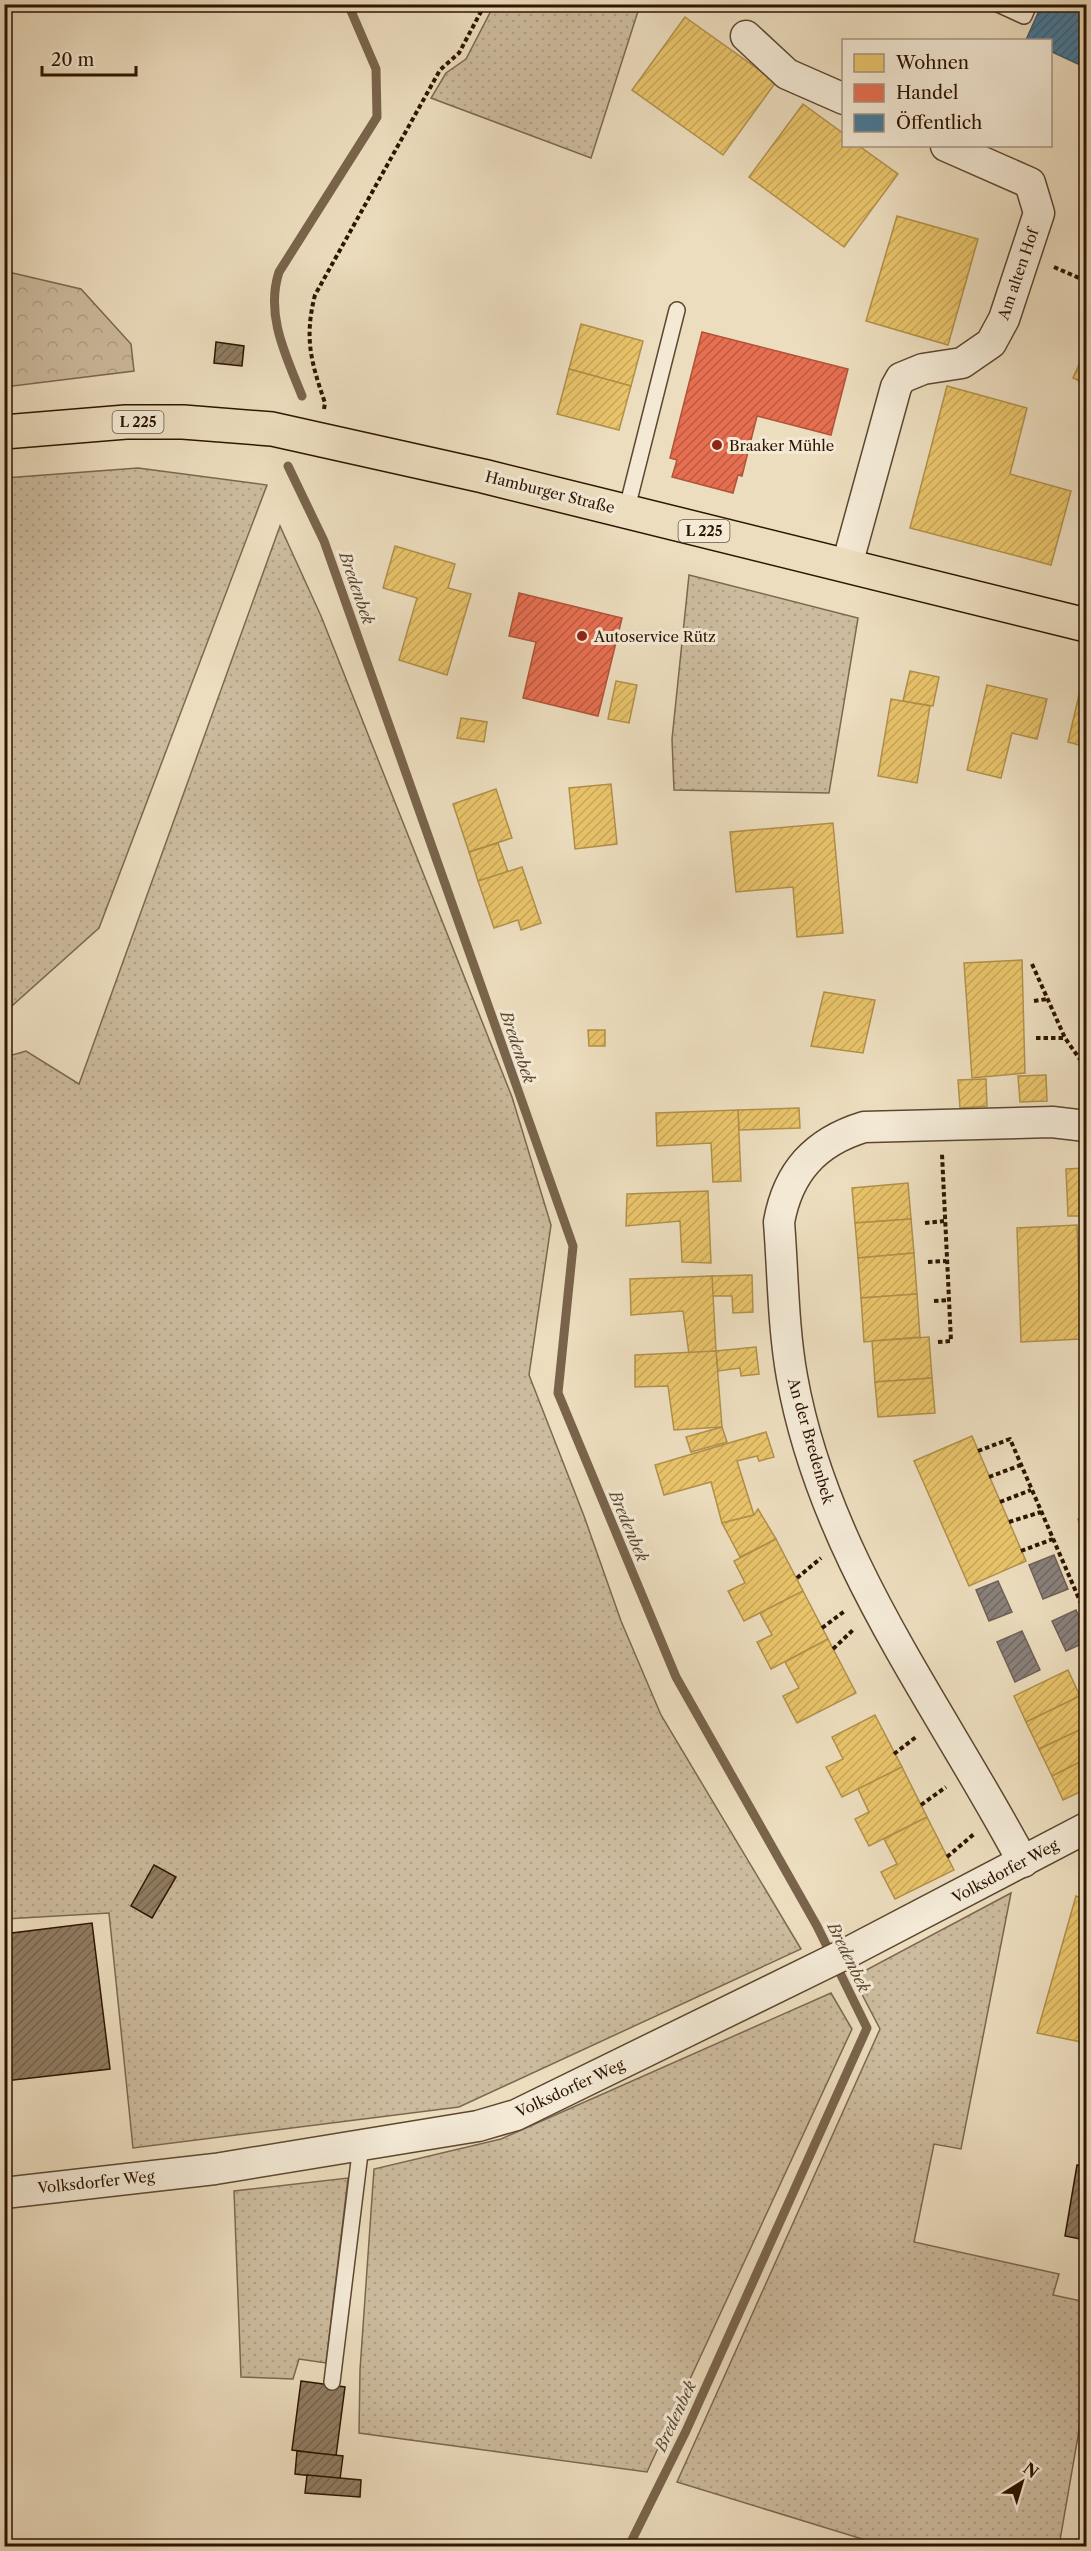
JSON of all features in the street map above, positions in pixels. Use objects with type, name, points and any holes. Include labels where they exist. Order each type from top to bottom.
[{"type":"main road","name":"Hamburger Straße","points":[[4,432],[126,422],[183,422],[272,429],[321,438],[1086,625]]},
{"type":"street","points":[[746,36],[787,74],[842,99]]},
{"type":"street","name":"Am alten Hof","points":[[847,565],[896,387],[901,378],[923,369],[962,363],[991,344],[1004,319],[1039,213],[1030,183],[948,147]]},
{"type":"street","name":"An der Bredenbek","points":[[1023,1862],[853,1563],[814,1462],[791,1375],[779,1222],[783,1198],[793,1178],[809,1158],[844,1133],[864,1127],[941,1123],[1052,1122],[1086,1126]]},
{"type":"street","name":"Volksdorfer Weg","points":[[4,2193],[215,2169],[478,2126],[516,2115],[849,1952],[1086,1828]]},
{"type":"lane","points":[[998,4],[1024,16],[1029,4]]},
{"type":"lane","points":[[626,512],[677,310]]},
{"type":"lane","points":[[333,2382],[361,2145]]},
{"type":"path","points":[[321,438],[325,403],[308,346],[309,317],[315,295],[440,70],[459,53],[485,4]]},
{"type":"path","points":[[1032,964],[1065,1038],[1086,1068]]},
{"type":"path","points":[[1034,1001],[1047,999]]},
{"type":"path","points":[[1036,1038],[1065,1038]]},
{"type":"path","points":[[938,1342],[951,1341],[941,1123]]},
{"type":"path","points":[[925,1223],[944,1221]]},
{"type":"path","points":[[928,1262],[946,1261]]},
{"type":"path","points":[[934,1301],[948,1300]]},
{"type":"path","points":[[978,1451],[1010,1439],[1086,1615]]},
{"type":"path","points":[[989,1476],[1021,1465]]},
{"type":"path","points":[[1000,1502],[1031,1490]]},
{"type":"path","points":[[1009,1522],[1041,1512]]},
{"type":"path","points":[[1022,1551],[1053,1539]]},
{"type":"green space","points":[[494,5],[640,5],[591,158],[431,98],[446,73],[466,59]]},
{"type":"green space","points":[[4,271],[81,289],[131,344],[134,371],[5,387]]},
{"type":"green space","points":[[138,468],[267,485],[99,928],[5,1012],[5,478]]},
{"type":"green space","points":[[280,526],[321,616],[512,1097],[551,1225],[529,1375],[584,1516],[621,1621],[661,1715],[801,1949],[459,2107],[133,2148],[109,1913],[5,1919],[5,1057],[26,1051],[79,1084]]},
{"type":"green space","points":[[689,575],[858,618],[829,793],[674,790],[672,739]]},
{"type":"green space","points":[[1011,1893],[961,2149],[934,2144],[914,2242],[1059,2274],[1053,2295],[1086,2302],[1086,2390],[1059,2546],[885,2546],[677,2482],[880,2029],[853,1977]]},
{"type":"green space","points":[[831,1993],[852,2029],[647,2472],[359,2433],[360,2370],[374,2169],[501,2139]]},
{"type":"green space","points":[[348,2178],[326,2363],[299,2359],[293,2379],[241,2377],[234,2191]]},
{"type":"building: Wohnen","points":[[685,17],[776,82],[723,155],[632,90]]},
{"type":"building: Wohnen","points":[[803,104],[842,133],[842,147],[860,147],[898,174],[844,247],[749,177]]},
{"type":"building: Wohnen","points":[[897,216],[978,239],[948,345],[866,321]]},
{"type":"building: Wohnen","points":[[581,324],[643,341],[631,386],[569,369]]},
{"type":"building: Wohnen","points":[[1086,349],[1086,384],[1073,378]]},
{"type":"building: Wohnen","points":[[569,369],[631,386],[619,430],[557,414]]},
{"type":"building: Wohnen","points":[[947,386],[1027,408],[1010,474],[1071,491],[1051,565],[910,528]]},
{"type":"building: Wohnen","points":[[395,546],[455,564],[448,588],[471,594],[447,675],[399,660],[417,598],[383,588]]},
{"type":"building: Wohnen","points":[[910,671],[939,677],[933,706],[903,701]]},
{"type":"building: Wohnen","points":[[616,681],[637,685],[629,723],[608,719]]},
{"type":"building: Wohnen","points":[[987,685],[1047,699],[1037,739],[1012,733],[1001,778],[967,770]]},
{"type":"building: Wohnen","points":[[1079,695],[1086,697],[1086,747],[1068,742]]},
{"type":"building: Wohnen","points":[[891,699],[930,706],[917,783],[878,776]]},
{"type":"building: Wohnen","points":[[461,718],[487,722],[484,742],[457,738]]},
{"type":"building: Wohnen","points":[[611,784],[617,844],[575,849],[569,788]]},
{"type":"building: Wohnen","points":[[496,789],[512,838],[469,852],[453,804]]},
{"type":"building: Wohnen","points":[[833,823],[843,933],[797,937],[793,887],[736,892],[730,832]]},
{"type":"building: Wohnen","points":[[498,843],[508,872],[478,881],[469,852]]},
{"type":"building: Wohnen","points":[[522,867],[541,923],[521,930],[518,920],[494,928],[478,881]]},
{"type":"building: Wohnen","points":[[1022,960],[1025,1073],[972,1078],[964,963]]},
{"type":"building: Wohnen","points":[[824,992],[875,1000],[863,1053],[811,1046]]},
{"type":"building: Wohnen","points":[[588,1030],[605,1030],[605,1046],[589,1046]]},
{"type":"building: Wohnen","points":[[1046,1075],[1047,1101],[1020,1102],[1018,1076]]},
{"type":"building: Wohnen","points":[[986,1079],[987,1106],[960,1108],[958,1080]]},
{"type":"building: Wohnen","points":[[799,1108],[800,1128],[739,1130],[738,1110]]},
{"type":"building: Wohnen","points":[[738,1110],[741,1181],[713,1182],[711,1143],[657,1146],[656,1113]]},
{"type":"building: Wohnen","points":[[1086,1168],[1086,1216],[1068,1216],[1066,1169]]},
{"type":"building: Wohnen","points":[[908,1183],[911,1219],[855,1223],[852,1188]]},
{"type":"building: Wohnen","points":[[708,1191],[711,1263],[682,1262],[680,1221],[626,1226],[627,1194]]},
{"type":"building: Wohnen","points":[[911,1219],[914,1253],[858,1258],[855,1223]]},
{"type":"building: Wohnen","points":[[1077,1225],[1081,1339],[1021,1342],[1017,1228]]},
{"type":"building: Wohnen","points":[[914,1253],[917,1294],[861,1298],[858,1258]]},
{"type":"building: Wohnen","points":[[752,1275],[753,1312],[733,1313],[732,1296],[712,1296],[712,1276]]},
{"type":"building: Wohnen","points":[[712,1276],[716,1351],[689,1354],[683,1311],[631,1315],[630,1279]]},
{"type":"building: Wohnen","points":[[917,1294],[920,1337],[864,1342],[861,1298]]},
{"type":"building: Wohnen","points":[[929,1337],[932,1378],[875,1382],[872,1341]]},
{"type":"building: Wohnen","points":[[756,1347],[759,1374],[741,1376],[740,1368],[718,1371],[716,1351]]},
{"type":"building: Wohnen","points":[[716,1351],[722,1427],[674,1430],[668,1386],[635,1387],[635,1355]]},
{"type":"building: Wohnen","points":[[932,1378],[935,1413],[878,1417],[875,1382]]},
{"type":"building: Wohnen","points":[[722,1427],[727,1442],[691,1452],[686,1437]]},
{"type":"building: Wohnen","points":[[766,1432],[774,1457],[759,1461],[757,1456],[737,1461],[754,1515],[722,1523],[711,1482],[664,1495],[655,1465]]},
{"type":"building: Wohnen","points":[[972,1436],[1026,1561],[969,1586],[914,1461]]},
{"type":"building: Wohnen","points":[[758,1509],[776,1539],[740,1557],[722,1523],[754,1515]]},
{"type":"building: Wohnen","points":[[1086,1515],[1086,1538],[1078,1519]]},
{"type":"building: Wohnen","points":[[776,1539],[803,1591],[744,1621],[728,1591],[745,1583],[734,1561]]},
{"type":"building: Wohnen","points":[[803,1591],[828,1639],[771,1669],[757,1642],[772,1635],[760,1613]]},
{"type":"building: Wohnen","points":[[828,1639],[856,1693],[797,1723],[783,1696],[799,1688],[785,1662]]},
{"type":"building: Wohnen","points":[[1068,1670],[1080,1696],[1026,1722],[1014,1696]]},
{"type":"building: Wohnen","points":[[1080,1696],[1086,1708],[1086,1727],[1039,1749],[1026,1722]]},
{"type":"building: Wohnen","points":[[875,1715],[902,1767],[842,1797],[826,1767],[843,1759],[832,1737]]},
{"type":"building: Wohnen","points":[[1086,1727],[1086,1759],[1052,1776],[1039,1749]]},
{"type":"building: Wohnen","points":[[1086,1759],[1086,1789],[1063,1800],[1052,1776]]},
{"type":"building: Wohnen","points":[[902,1767],[927,1817],[869,1846],[855,1819],[869,1812],[858,1789]]},
{"type":"building: Wohnen","points":[[927,1817],[954,1870],[895,1899],[881,1872],[897,1864],[884,1839]]},
{"type":"building: Wohnen","points":[[1076,1896],[1086,1900],[1086,2043],[1037,2033]]},
{"type":"building: Handel","points":[[702,332],[848,369],[831,435],[757,416],[742,476],[738,475],[733,493],[672,477],[677,460],[670,458]]},
{"type":"building: Handel","points":[[519,593],[622,618],[598,716],[523,698],[536,642],[509,636]]},
{"type":"building: Öffentlich","points":[[1042,4],[1086,4],[1086,44],[1078,64],[1052,52],[1052,39],[1026,39]]},
{"type":"building: Industrie","points":[[1054,1555],[1068,1589],[1043,1599],[1029,1565]]},
{"type":"building: Industrie","points":[[998,1581],[1012,1612],[989,1621],[976,1590]]},
{"type":"building: Industrie","points":[[1076,1610],[1086,1632],[1086,1642],[1066,1651],[1052,1621]]},
{"type":"building: Industrie","points":[[1022,1631],[1040,1670],[1015,1682],[997,1642]]},
{"type":"building: Sonstige","points":[[216,342],[244,346],[242,366],[214,363]]},
{"type":"building: Sonstige","points":[[154,1865],[176,1877],[152,1918],[131,1906]]},
{"type":"building: Sonstige","points":[[92,1923],[110,2069],[5,2081],[4,1934]]},
{"type":"building: Sonstige","points":[[1077,2165],[1086,2166],[1086,2240],[1065,2236]]},
{"type":"building: Sonstige","points":[[301,2381],[345,2387],[336,2456],[292,2450]]},
{"type":"building: Sonstige","points":[[297,2451],[343,2456],[340,2479],[295,2474]]},
{"type":"building: Sonstige","points":[[307,2475],[361,2480],[360,2497],[305,2493]]},
{"type":"waterway","name":"Bredenbek","points":[[302,396],[284,351],[276,320],[274,304],[279,272],[377,117],[376,69],[348,4]]},
{"type":"waterway","name":"Bredenbek","points":[[288,466],[324,541],[573,1246],[558,1393],[676,1677],[817,1926],[867,2028],[686,2431],[629,2546]]},
{"type":"place","name":"Braaker Mühle","points":[[717,445]]},
{"type":"place","name":"Autoservice Rütz","points":[[582,636]]}]
